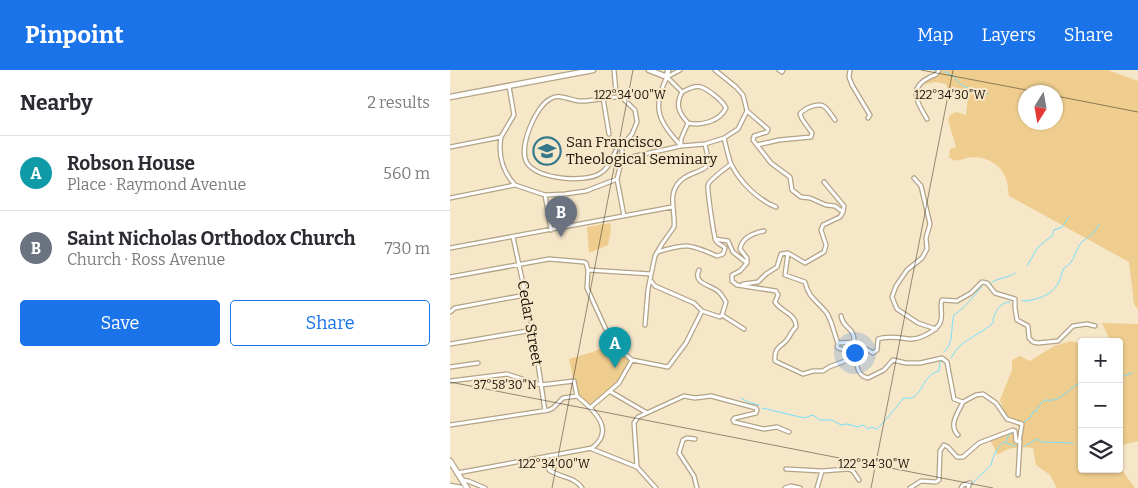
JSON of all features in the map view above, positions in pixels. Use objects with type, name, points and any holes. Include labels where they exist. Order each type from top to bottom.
[{"type":"street","points":[[450,97],[593,70]]},
{"type":"street","points":[[614,70],[616,89],[621,97],[635,110],[637,122],[632,134],[616,150],[606,168],[599,174],[588,177],[561,178],[549,176],[532,168],[528,163],[524,152],[532,120],[549,99],[556,97],[586,101],[609,96],[621,97]]},
{"type":"street","points":[[649,70],[668,77],[681,94]]},
{"type":"street","points":[[668,70],[668,77]]},
{"type":"street","points":[[680,70],[668,77],[660,90],[658,111],[664,126],[681,146]]},
{"type":"street","points":[[622,159],[681,146],[705,144],[724,138],[738,129],[746,111],[743,96],[740,91],[715,70]]},
{"type":"street","points":[[850,70],[850,81],[870,115],[868,118]]},
{"type":"street","points":[[927,119],[921,112],[916,94],[925,80],[937,74],[939,70]]},
{"type":"street","points":[[509,86],[514,115],[501,137],[502,161],[505,170],[516,185]]},
{"type":"street","points":[[701,87],[723,102],[726,108],[717,118],[707,122],[698,125],[688,123],[680,113],[679,100],[681,94],[690,88],[701,87]]},
{"type":"street","points":[[609,96],[616,89]]},
{"type":"street","points":[[603,98],[609,134]]},
{"type":"street","points":[[757,145],[779,140],[810,137],[812,133],[800,114],[803,110],[818,104],[823,105],[835,120]]},
{"type":"street","points":[[746,111],[768,128],[765,134],[754,136],[754,140],[772,163],[790,177],[792,190],[796,194],[826,206],[835,206],[843,212]]},
{"type":"street","points":[[681,146],[688,123]]},
{"type":"street","points":[[450,147],[501,137]]},
{"type":"street","points":[[724,138],[732,164],[748,188],[760,199],[776,207]]},
{"type":"street","points":[[624,142],[617,179],[624,216]]},
{"type":"street","points":[[645,325],[648,289],[657,252],[674,227],[673,196],[678,183],[686,176],[706,167],[708,158],[705,144]]},
{"type":"street","points":[[616,150],[622,150]]},
{"type":"street","points":[[657,252],[689,245],[720,256],[723,254],[725,248],[715,239],[713,234],[708,186],[710,181],[732,164]]},
{"type":"street","points":[[914,178],[921,186],[930,224],[926,238],[927,249],[922,258],[907,270],[896,286],[892,298],[896,309],[918,323],[936,329]]},
{"type":"street","points":[[450,198],[516,185],[545,195],[586,191],[617,179]]},
{"type":"street","points":[[737,285],[754,284],[762,280],[766,274],[777,267],[781,254],[788,252],[805,263],[824,252],[826,245],[822,230],[824,225],[840,217],[844,206],[824,182]]},
{"type":"street","points":[[545,195],[551,230]]},
{"type":"street","points":[[450,248],[672,207]]},
{"type":"street","points":[[764,231],[749,235],[741,244],[740,248],[747,258],[747,263],[740,271],[732,275],[732,281],[737,285],[776,291],[778,295],[775,302],[776,305],[787,311],[795,321],[796,327],[791,331],[787,340],[777,348],[775,358],[778,363],[803,374],[813,371],[823,372],[829,366],[850,358],[856,359]]},
{"type":"street","name":"Cedar Street","points":[[513,237],[532,330],[545,411]]},
{"type":"street","points":[[715,239],[728,241],[733,252],[747,263]]},
{"type":"street","points":[[788,252],[784,275],[805,282],[812,299],[827,313],[838,343],[837,347],[854,352],[858,370],[862,375],[868,378],[884,370],[893,360],[906,363],[920,363],[942,358],[947,362],[953,398],[963,402]]},
{"type":"street","points":[[450,277],[520,266],[549,259],[586,263],[588,270],[587,288],[608,334],[618,348],[632,360],[669,366],[686,343],[702,311]]},
{"type":"street","points":[[588,270],[651,274]]},
{"type":"street","points":[[700,270],[697,274],[699,279],[708,287],[718,290],[726,302],[722,315]]},
{"type":"street","points":[[651,281],[655,286],[694,303],[702,311],[718,317],[722,315],[744,329]]},
{"type":"street","points":[[838,343],[854,342],[873,353],[876,352],[879,338],[900,337],[913,339],[936,329],[942,317],[941,301],[944,299],[957,301],[971,293],[982,282],[987,283],[995,293],[1015,299],[1017,320],[1028,326],[1029,338],[1033,342],[1058,340],[1073,326],[1087,324],[1095,326]]},
{"type":"street","points":[[450,312],[455,308],[525,295]]},
{"type":"street","points":[[841,316],[842,321],[853,332],[854,342]]},
{"type":"street","points":[[450,344],[532,330]]},
{"type":"street","points":[[591,407],[620,383],[632,360]]},
{"type":"street","points":[[450,367],[478,363]]},
{"type":"street","points":[[450,381],[508,374],[541,385],[574,381],[577,396],[591,407],[600,421],[603,431],[599,443],[592,448],[457,472]]},
{"type":"street","points":[[611,392],[647,413]]},
{"type":"street","points":[[958,435],[954,430],[953,424],[963,402],[976,395],[983,394],[996,404],[1007,419],[1022,424],[1018,475]]},
{"type":"street","points":[[450,426],[545,411],[553,408],[565,397],[577,396]]},
{"type":"street","points":[[637,467],[633,426],[636,418],[680,396],[695,398],[711,396],[757,409],[757,412],[754,414],[734,418],[733,420],[735,423],[764,429],[775,426],[789,432]]},
{"type":"street","points":[[910,488],[920,481],[936,482],[939,480],[940,451],[944,445],[960,457],[965,456],[973,446],[984,440],[1013,430],[1015,431],[1016,441],[1020,440]]},
{"type":"street","points":[[695,439],[687,438],[683,440],[679,453],[694,476],[697,488]]},
{"type":"street","points":[[592,448],[637,467],[656,488]]},
{"type":"street","points":[[547,456],[549,470],[556,475],[577,481],[582,488]]},
{"type":"street","points":[[450,461],[467,488]]},
{"type":"street","points":[[786,469],[822,471],[850,469],[859,480]]},
{"type":"street","points":[[817,488],[822,471]]},
{"type":"street","points":[[461,480],[485,488]]},
{"type":"street","points":[[450,486],[458,488]]},
{"type":"street","points":[[785,488],[791,486],[800,488]]},
{"type":"street","points":[[961,488],[967,486]]},
{"type":"shaded area","points":[[934,70],[1108,70],[1138,81],[1138,310],[1134,304],[1129,262],[1009,196],[1005,176],[994,163],[973,157],[956,160],[949,157],[950,149],[956,147],[948,120],[950,115],[956,112],[966,115],[968,96],[950,93],[946,84],[935,82],[923,83],[935,73]]},
{"type":"shaded area","points":[[610,223],[611,230],[608,245],[589,253],[587,227]]},
{"type":"shaded area","points":[[1102,323],[1138,324],[1138,441],[1123,445],[1123,338],[1109,338]]},
{"type":"shaded area","points":[[613,341],[632,360],[619,383],[591,407],[577,396],[569,359],[593,352]]},
{"type":"shaded area","points":[[1071,341],[1078,343],[1078,473],[1123,472],[1135,488],[1057,488],[1050,475],[1036,465],[1033,448],[1019,447],[998,455],[989,438],[1013,430],[1017,442],[1022,425],[1007,419],[1000,400],[1012,370],[1012,360],[1020,356],[1030,361],[1054,346]]},
{"type":"waterway","points":[[944,72],[954,76],[965,87],[988,94]]},
{"type":"waterway","points":[[1027,266],[1038,247],[1052,236],[1054,230],[1062,227],[1069,217]]},
{"type":"waterway","points":[[1022,301],[1043,297],[1052,291],[1059,282],[1064,268],[1071,263],[1080,244],[1094,233],[1099,224]]},
{"type":"waterway","points":[[991,283],[1015,273]]},
{"type":"waterway","points":[[944,352],[950,344],[954,315],[982,287]]},
{"type":"waterway","points":[[951,358],[964,342],[992,324],[1000,306],[1010,302]]},
{"type":"waterway","points":[[762,408],[804,418],[813,415],[820,420],[832,420],[841,425],[847,424],[858,427],[863,425],[868,429],[872,427],[877,429],[903,398],[910,398],[918,393],[929,376],[939,371],[940,362],[942,361]]},
{"type":"waterway","points":[[1123,376],[1132,373]]},
{"type":"waterway","points":[[1024,422],[1030,418],[1033,412],[1037,411],[1037,408],[1045,400],[1056,399],[1080,383]]},
{"type":"waterway","points":[[741,398],[759,405]]},
{"type":"waterway","points":[[1006,441],[1009,434],[1013,433]]},
{"type":"waterway","points":[[1025,446],[1037,439],[1042,442],[1073,443]]},
{"type":"waterway","points":[[971,486],[991,465],[999,446],[1004,442],[1015,446]]},
{"type":"place","name":"San Francisco Theological Seminary","points":[[547,151]]},
{"type":"place","name":"Saint Nicholas Orthodox Church","points":[[561,237]]},
{"type":"place","name":"Robson House","points":[[615,368]]}]
